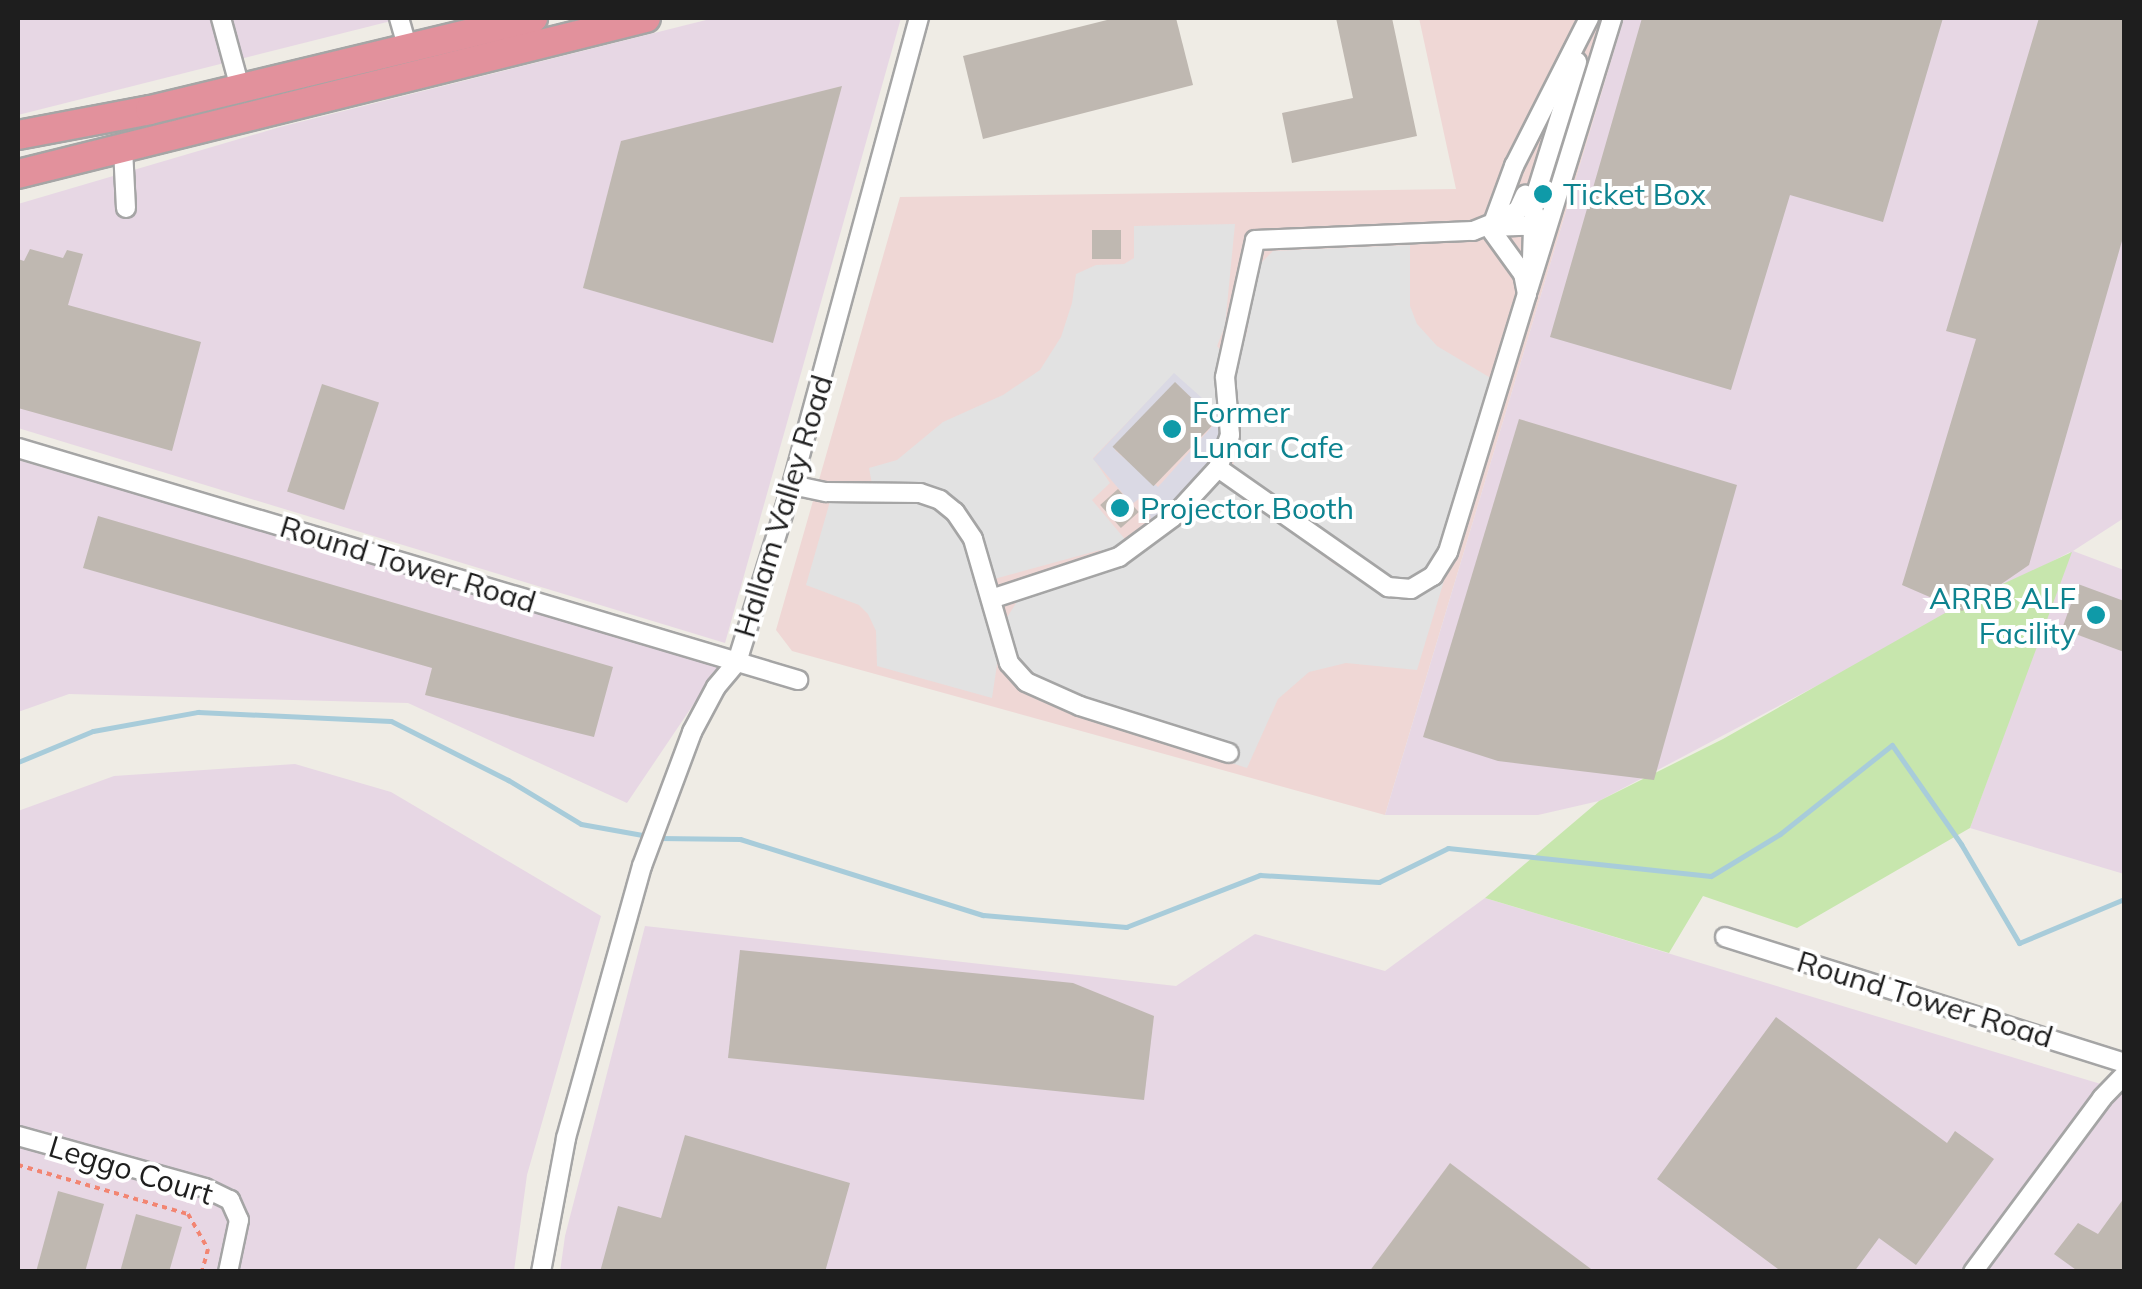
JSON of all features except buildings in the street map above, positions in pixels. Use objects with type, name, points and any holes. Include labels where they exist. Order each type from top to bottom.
[{"type":"highway","points":[[410,63],[533,18]]},
{"type":"highway","points":[[18,135],[114,117],[244,102],[410,63],[638,19]]},
{"type":"highway","points":[[18,174],[123,149],[244,102]]},
{"type":"highway","points":[[114,117],[123,149]]},
{"type":"street","points":[[221,18],[244,102]]},
{"type":"street","points":[[399,18],[410,63]]},
{"type":"street","name":"Hallam Valley Road","points":[[541,1272],[566,1138],[642,866],[662,803],[700,717],[736,662],[792,485],[919,18]]},
{"type":"street","points":[[1218,468],[1377,582],[1401,590],[1434,576],[1448,552],[1527,294],[1536,211],[1602,18]]},
{"type":"street","points":[[991,600],[1119,557],[1173,516],[1218,468],[1230,436],[1225,377],[1255,240],[1473,232],[1536,211],[1612,18]]},
{"type":"street","points":[[1527,294],[1536,211],[1587,24]]},
{"type":"street","points":[[1527,294],[1523,274],[1497,226],[1498,215],[1526,141],[1587,24]]},
{"type":"street","points":[[123,149],[126,208]]},
{"type":"street","points":[[1497,226],[1510,216],[1536,211]]},
{"type":"street","name":"Round Tower Road","points":[[18,448],[798,680]]},
{"type":"street","points":[[792,485],[826,492],[920,493],[940,500],[956,512],[973,539],[1009,663],[1026,682],[1080,706],[1228,754]]},
{"type":"street","name":"Round Tower Road","points":[[1726,937],[2124,1063]]},
{"type":"street","points":[[1973,1272],[2102,1098],[2124,1075]]},
{"type":"street","name":"Leggo Court","points":[[18,1136],[205,1188],[230,1200],[239,1220],[228,1272]]},
{"type":"path","points":[[18,1164],[188,1214],[208,1249],[202,1272]]},
{"type":"shaded area","points":[[18,18],[403,18],[18,115]]},
{"type":"shaded area","points":[[714,18],[901,18],[725,643],[18,428],[18,204],[280,127]]},
{"type":"shaded area","points":[[1419,18],[1624,18],[1385,815],[792,651],[776,630],[900,197],[1456,189]]},
{"type":"shaded area","points":[[1624,18],[2124,18],[2124,518],[2073,551],[2124,570],[2124,874],[1970,828],[2070,552],[1599,801],[1538,815],[1385,815]]},
{"type":"shaded area","points":[[1235,224],[1225,326],[1217,346],[1222,352],[1221,415],[1174,374],[1093,458],[1110,483],[1092,500],[1129,544],[1103,557],[1100,550],[994,579],[982,538],[950,496],[919,485],[872,484],[869,468],[897,460],[943,422],[1003,395],[1040,370],[1061,337],[1076,274],[1096,265],[1124,264],[1134,258],[1134,226]]},
{"type":"shaded area","points":[[1410,245],[1410,306],[1417,324],[1437,346],[1494,380],[1449,531],[1433,565],[1415,580],[1397,583],[1233,469],[1238,419],[1232,379],[1247,332],[1255,269],[1273,251]]},
{"type":"shaded area","points":[[1174,373],[1221,415],[1227,449],[1153,534],[1149,508],[1140,498],[1132,504],[1093,459]],"holes":[[[1175,383],[1217,421],[1158,487],[1115,450]]]},
{"type":"shaded area","points":[[18,460],[720,665],[627,803],[408,703],[69,694],[18,712]]},
{"type":"shaded area","points":[[1223,481],[1334,564],[1393,598],[1418,594],[1449,564],[1417,670],[1346,663],[1309,672],[1278,699],[1247,768],[1038,700],[1043,685],[1019,666],[1006,619],[1018,600],[1135,556],[1177,523],[1213,485]]},
{"type":"shaded area","points":[[831,498],[914,501],[943,511],[962,535],[999,651],[992,698],[877,666],[876,631],[868,614],[859,605],[806,585]]},
{"type":"shaded area","points":[[295,764],[391,792],[601,916],[527,1175],[514,1271],[18,1272],[18,811],[114,776]]},
{"type":"shaded area","points":[[1485,898],[2124,1091],[2124,1271],[560,1272],[565,1236],[645,926],[1176,986],[1255,934],[1385,971]]},
{"type":"green space","points":[[2072,552],[1970,828],[1797,928],[1703,896],[1669,953],[1485,898],[1599,801],[1723,739],[1968,600]]},
{"type":"waterway","points":[[18,762],[93,731],[198,712],[391,721],[508,780],[581,824],[648,836]]},
{"type":"waterway","points":[[659,838],[740,839],[983,915],[1126,927],[1260,875],[1379,882],[1448,848],[1711,876],[1780,834],[1892,745],[1961,844],[2019,943],[2124,899]]},
{"type":"place","name":"Ticket Box","points":[[1543,194]]},
{"type":"place","name":"Former Lunar Cafe","points":[[1172,429]]},
{"type":"place","name":"Projector Booth","points":[[1120,508]]},
{"type":"place","name":"ARRB ALF Facility","points":[[2096,615]]}]
